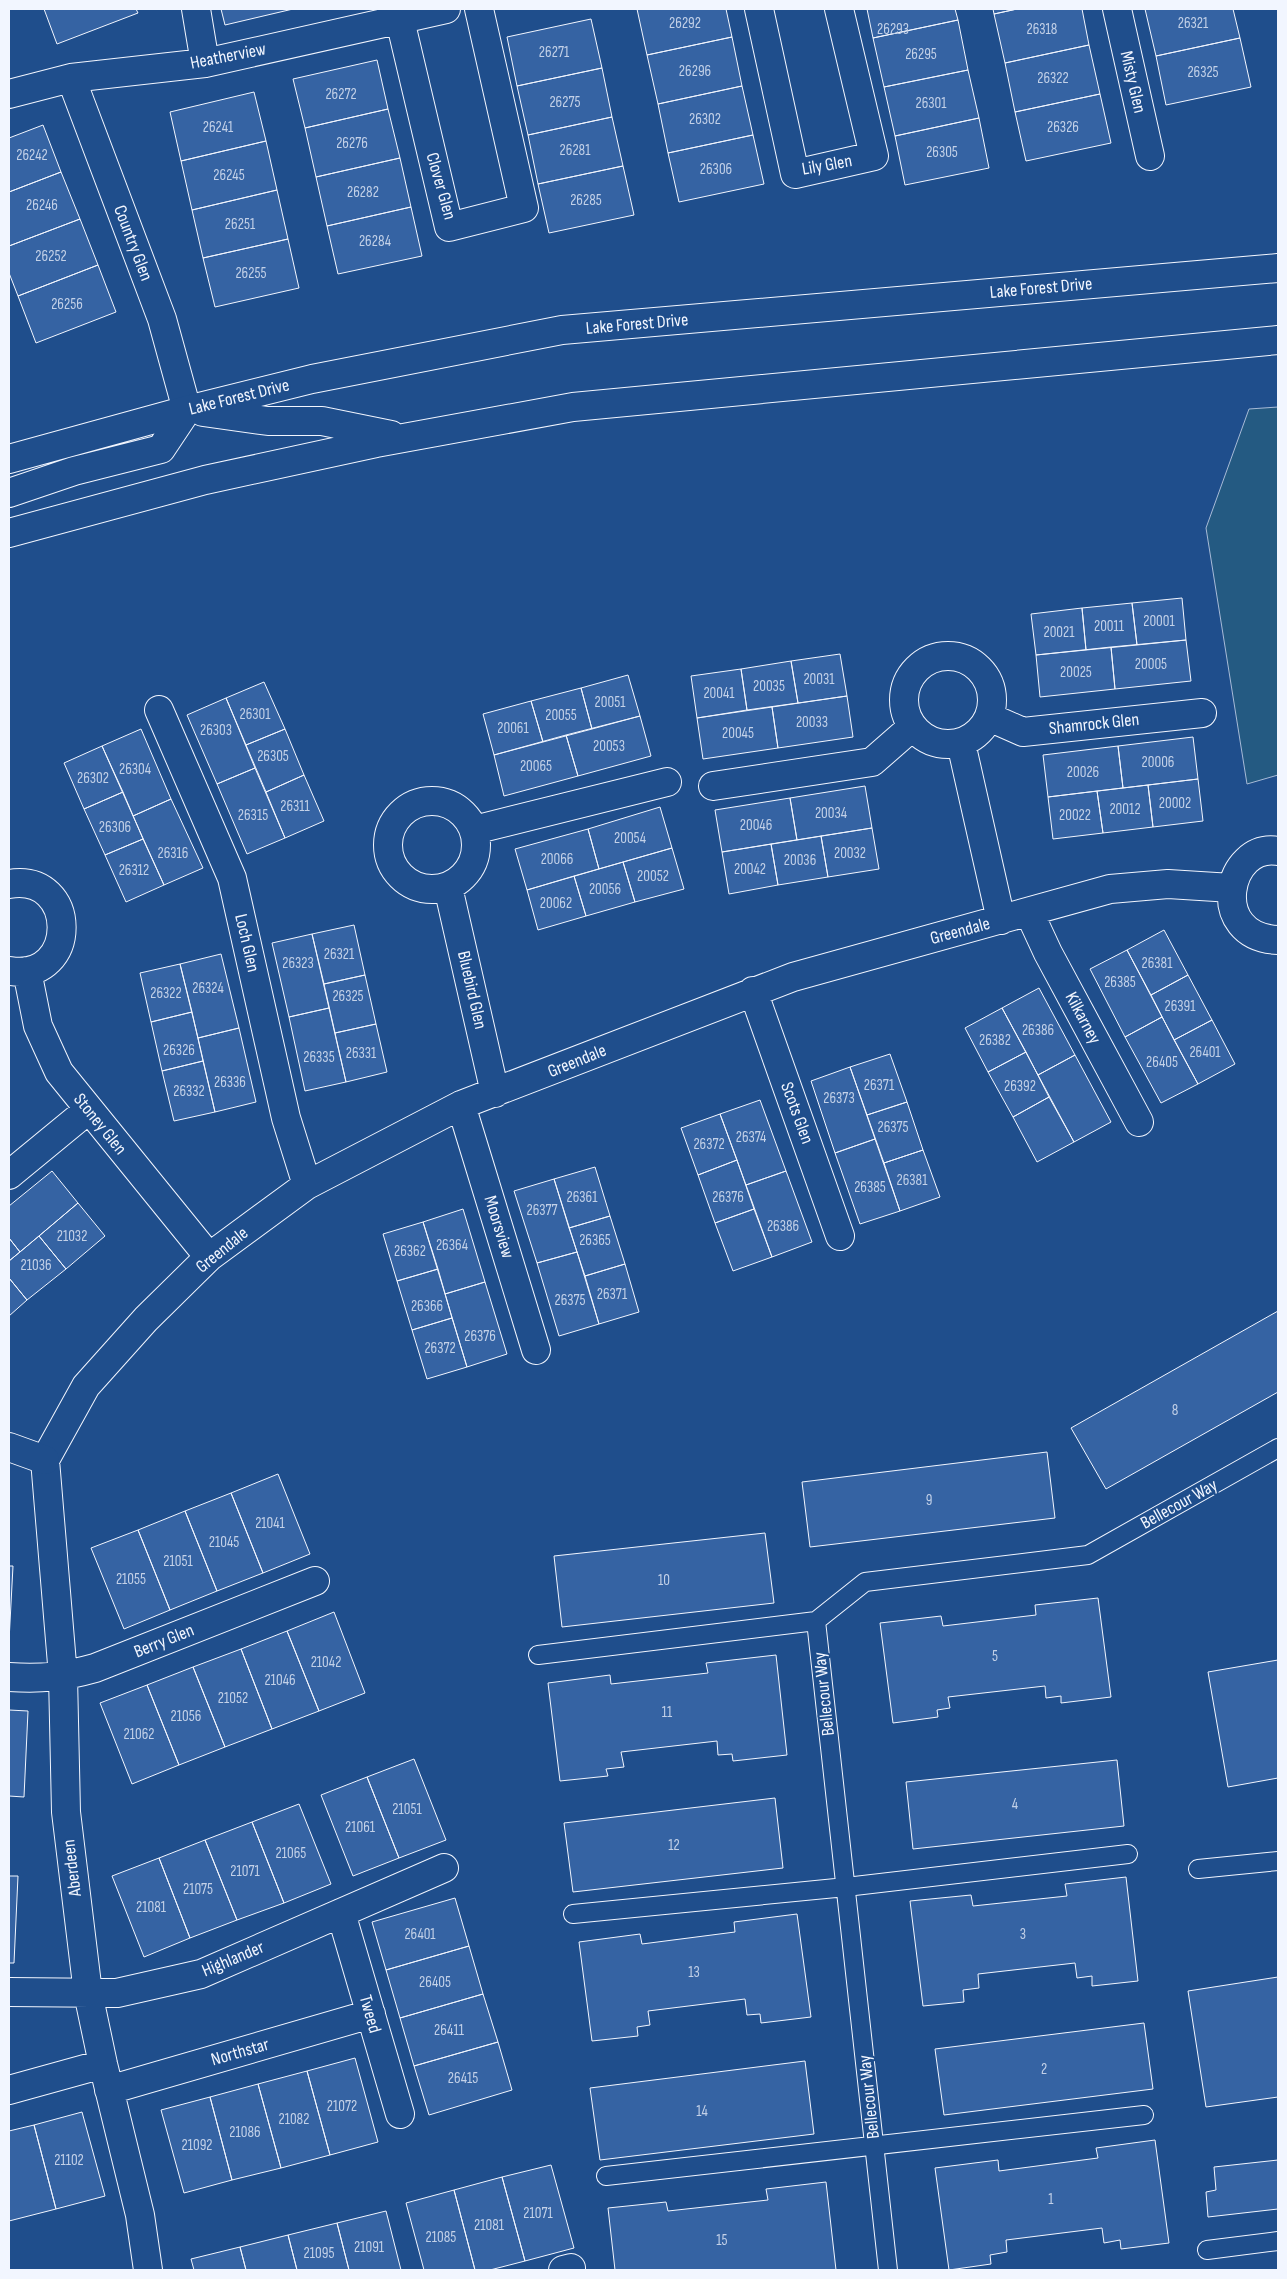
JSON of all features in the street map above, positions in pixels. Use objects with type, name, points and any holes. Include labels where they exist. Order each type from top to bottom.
[{"type":"street","points":[[196,9],[205,63]]},
{"type":"street","name":"Heatherview","points":[[9,94],[71,78],[205,63],[446,9]]},
{"type":"street","name":"Clover Glen","points":[[400,20],[449,227],[524,208],[478,9]]},
{"type":"street","name":"Lily Glen","points":[[758,9],[795,174],[874,156],[839,9]]},
{"type":"street","name":"Misty Glen","points":[[1117,9],[1150,156]]},
{"type":"street","name":"Country Glen","points":[[71,78],[162,319],[187,410]]},
{"type":"street","name":"Lake Forest Drive","points":[[9,459],[187,410],[312,379],[562,330],[1278,268]]},
{"type":"street","points":[[9,532],[205,480],[404,438],[573,407],[1278,340]]},
{"type":"street","points":[[9,493],[74,471],[161,449],[187,410],[268,421],[322,421],[404,438]]},
{"type":"street","points":[[942,655],[958,656],[972,662],[984,673],[991,687],[992,702],[989,718],[980,731],[961,743],[938,743],[923,737],[912,727],[905,712],[903,697],[907,682],[915,669],[921,664],[942,655]]},
{"type":"street","name":"Loch Glen","points":[[159,710],[232,878],[286,1118],[307,1185]]},
{"type":"street","name":"Shamrock Glen","points":[[989,718],[1023,732],[1202,713]]},
{"type":"street","points":[[713,786],[872,762],[912,727]]},
{"type":"street","points":[[961,743],[1002,920]]},
{"type":"street","points":[[474,830],[667,782]]},
{"type":"street","points":[[431,800],[446,803],[460,810],[474,830],[476,852],[471,867],[461,879],[448,887],[433,890],[425,889],[404,880],[394,868],[388,854],[388,838],[392,824],[402,811],[415,803],[431,800]]},
{"type":"street","points":[[1278,851],[1260,854],[1246,862],[1236,874],[1232,888],[1232,904],[1238,918],[1248,930],[1262,938],[1278,940]]},
{"type":"street","name":"Stoney Glen","points":[[9,884],[33,885],[46,892],[57,904],[62,919],[62,934],[58,949],[48,961],[35,969],[18,971],[38,1026],[59,1072],[209,1258]]},
{"type":"street","name":"Greendale","points":[[45,1460],[86,1386],[146,1319],[209,1258],[307,1185],[461,1105],[793,977],[1110,889],[1168,884],[1232,888]]},
{"type":"street","name":"Bluebird Glen","points":[[448,887],[495,1093]]},
{"type":"street","name":"Kilkarney","points":[[1029,912],[1048,953],[1139,1122]]},
{"type":"street","name":"Scots Glen","points":[[753,991],[840,1236]]},
{"type":"street","name":"Moorsview","points":[[461,1105],[536,1350]]},
{"type":"street","points":[[9,1175],[88,1110]]},
{"type":"street","points":[[9,1447],[45,1460]]},
{"type":"street","name":"Aberdeen","points":[[45,1460],[63,1676],[66,1812],[88,1993],[106,2077],[140,2215],[148,2270]]},
{"type":"street","name":"Berry Glen","points":[[9,1678],[40,1679],[63,1676],[95,1668],[315,1581]]},
{"type":"street","name":"Highlander","points":[[9,1992],[117,1993],[201,1974],[444,1868]]},
{"type":"street","name":"Tweed","points":[[341,1913],[400,2114]]},
{"type":"street","name":"Northstar","points":[[9,2090],[106,2077],[370,2014]]},
{"type":"lane","name":"Bellecour Way","points":[[888,2270],[816,1621],[865,1582],[1088,1555],[1278,1448]]},
{"type":"lane","points":[[538,1656],[816,1621]]},
{"type":"lane","points":[[573,1914],[846,1887],[1128,1854]]},
{"type":"lane","points":[[1198,1869],[1278,1861]]},
{"type":"lane","points":[[606,2176],[1144,2115]]},
{"type":"lane","points":[[1207,2250],[1278,2241]]},
{"type":"shaded area","points":[[1278,407],[1278,775],[1247,784],[1206,528],[1249,409]]},
{"type":"building","points":[[44,9],[136,9],[138,13],[57,44]]},
{"type":"building","points":[[221,9],[293,9],[225,25]]},
{"type":"building","points":[[637,9],[726,9],[732,37],[647,55]]},
{"type":"building","points":[[867,9],[955,9],[958,20],[873,38]]},
{"type":"building","points":[[993,9],[1017,9],[994,14]]},
{"type":"building","points":[[1017,9],[1082,9],[1089,45],[1005,63],[994,14]]},
{"type":"building","points":[[1145,9],[1233,9],[1240,38],[1156,56]]},
{"type":"building","points":[[591,19],[602,68],[517,86],[507,37]]},
{"type":"building","points":[[958,20],[968,70],[884,87],[873,38]]},
{"type":"building","points":[[732,37],[742,86],[658,104],[647,55]]},
{"type":"building","points":[[1240,38],[1251,87],[1166,105],[1156,56]]},
{"type":"building","points":[[1089,45],[1100,94],[1015,112],[1005,63]]},
{"type":"building","points":[[377,60],[388,109],[305,128],[293,79]]},
{"type":"building","points":[[602,68],[612,117],[528,135],[517,86]]},
{"type":"building","points":[[968,70],[979,118],[895,136],[884,87]]},
{"type":"building","points":[[742,86],[753,135],[668,153],[658,104]]},
{"type":"building","points":[[254,92],[266,141],[181,161],[170,112]]},
{"type":"building","points":[[1100,94],[1111,143],[1026,161],[1015,112]]},
{"type":"building","points":[[388,109],[400,158],[316,177],[305,128]]},
{"type":"building","points":[[612,117],[623,166],[538,184],[528,135]]},
{"type":"building","points":[[979,118],[989,168],[905,185],[895,136]]},
{"type":"building","points":[[43,125],[61,172],[9,192],[9,138]]},
{"type":"building","points":[[753,135],[764,184],[679,202],[668,153]]},
{"type":"building","points":[[266,141],[277,190],[192,210],[181,161]]},
{"type":"building","points":[[400,158],[411,207],[327,226],[316,177]]},
{"type":"building","points":[[623,166],[634,215],[549,233],[538,184]]},
{"type":"building","points":[[61,172],[80,219],[9,246],[9,192]]},
{"type":"building","points":[[277,190],[288,239],[203,258],[192,210]]},
{"type":"building","points":[[411,207],[422,256],[338,274],[327,226]]},
{"type":"building","points":[[80,219],[98,265],[18,296],[9,273],[9,246]]},
{"type":"building","points":[[288,239],[299,288],[215,307],[203,258]]},
{"type":"building","points":[[98,265],[116,312],[36,343],[18,296]]},
{"type":"building","points":[[1182,598],[1186,640],[1137,645],[1132,603]]},
{"type":"building","points":[[1132,603],[1137,645],[1086,650],[1082,608]]},
{"type":"building","points":[[1082,608],[1086,650],[1036,655],[1031,614]]},
{"type":"building","points":[[1186,640],[1191,681],[1115,689],[1111,647]]},
{"type":"building","points":[[1111,647],[1115,689],[1040,697],[1036,655]]},
{"type":"building","points":[[840,654],[847,696],[798,703],[791,661]]},
{"type":"building","points":[[791,661],[798,703],[747,710],[741,669]]},
{"type":"building","points":[[741,669],[747,710],[697,718],[691,676]]},
{"type":"building","points":[[628,675],[640,716],[592,729],[581,688]]},
{"type":"building","points":[[264,682],[285,729],[246,745],[226,698]]},
{"type":"building","points":[[581,688],[592,729],[543,742],[531,701]]},
{"type":"building","points":[[847,696],[853,737],[778,748],[772,707]]},
{"type":"building","points":[[226,698],[255,768],[217,784],[187,715]]},
{"type":"building","points":[[531,701],[543,742],[494,755],[483,714]]},
{"type":"building","points":[[772,707],[778,748],[703,759],[697,718]]},
{"type":"building","points":[[640,716],[651,756],[578,776],[566,735]]},
{"type":"building","points":[[141,729],[171,799],[133,816],[102,746]]},
{"type":"building","points":[[285,729],[304,775],[266,792],[246,745]]},
{"type":"building","points":[[566,735],[578,776],[504,796],[494,755]]},
{"type":"building","points":[[1193,737],[1198,779],[1123,788],[1118,746]]},
{"type":"building","points":[[102,746],[123,792],[84,809],[64,763]]},
{"type":"building","points":[[1118,746],[1123,788],[1048,797],[1043,755]]},
{"type":"building","points":[[255,768],[285,838],[247,854],[217,784]]},
{"type":"building","points":[[304,775],[324,821],[285,838],[266,792]]},
{"type":"building","points":[[1198,779],[1203,821],[1153,827],[1148,785]]},
{"type":"building","points":[[1148,785],[1153,827],[1103,833],[1097,791]]},
{"type":"building","points":[[865,786],[872,828],[797,840],[790,798]]},
{"type":"building","points":[[1097,791],[1103,833],[1053,839],[1048,797]]},
{"type":"building","points":[[123,792],[143,839],[105,855],[84,809]]},
{"type":"building","points":[[790,798],[797,840],[722,852],[715,810]]},
{"type":"building","points":[[171,799],[203,868],[164,885],[133,816]]},
{"type":"building","points":[[660,807],[672,848],[599,869],[588,829]]},
{"type":"building","points":[[872,828],[879,869],[828,877],[821,836]]},
{"type":"building","points":[[588,829],[599,869],[527,890],[515,849]]},
{"type":"building","points":[[821,836],[828,877],[778,885],[771,844]]},
{"type":"building","points":[[143,839],[164,885],[126,902],[105,855]]},
{"type":"building","points":[[771,844],[778,885],[729,894],[722,852]]},
{"type":"building","points":[[672,848],[684,889],[635,902],[623,862]]},
{"type":"building","points":[[623,862],[635,902],[586,916],[574,876]]},
{"type":"building","points":[[574,876],[586,916],[538,930],[527,890]]},
{"type":"building","points":[[354,925],[365,975],[324,984],[312,934]]},
{"type":"building","points":[[1164,930],[1188,975],[1151,995],[1127,950]]},
{"type":"building","points":[[312,934],[329,1008],[289,1017],[272,943]]},
{"type":"building","points":[[1127,950],[1162,1017],[1125,1037],[1090,969]]},
{"type":"building","points":[[221,954],[239,1028],[198,1038],[180,964]]},
{"type":"building","points":[[180,964],[192,1012],[151,1022],[140,973]]},
{"type":"building","points":[[365,975],[376,1024],[335,1033],[324,984]]},
{"type":"building","points":[[1188,975],[1212,1020],[1174,1040],[1151,995]]},
{"type":"building","points":[[1039,988],[1075,1055],[1038,1075],[1002,1008]]},
{"type":"building","points":[[329,1008],[346,1082],[305,1091],[289,1017]]},
{"type":"building","points":[[1002,1008],[1026,1052],[988,1072],[965,1028]]},
{"type":"building","points":[[192,1012],[203,1061],[162,1071],[151,1022]]},
{"type":"building","points":[[1162,1017],[1198,1084],[1161,1103],[1125,1037]]},
{"type":"building","points":[[1212,1020],[1235,1064],[1198,1084],[1174,1040]]},
{"type":"building","points":[[376,1024],[387,1072],[346,1082],[335,1033]]},
{"type":"building","points":[[239,1028],[256,1102],[215,1112],[198,1038]]},
{"type":"building","points":[[1026,1052],[1049,1097],[1013,1117],[988,1072]]},
{"type":"building","points":[[890,1054],[907,1102],[867,1115],[850,1067]]},
{"type":"building","points":[[1075,1055],[1111,1122],[1074,1142],[1038,1075]]},
{"type":"building","points":[[203,1061],[215,1112],[174,1121],[162,1071]]},
{"type":"building","points":[[850,1067],[875,1139],[835,1153],[811,1081]]},
{"type":"building","points":[[1049,1097],[1074,1142],[1037,1162],[1013,1117]]},
{"type":"building","points":[[760,1100],[786,1171],[746,1185],[720,1114]]},
{"type":"building","points":[[907,1102],[923,1150],[884,1163],[867,1115]]},
{"type":"building","points":[[720,1114],[737,1160],[698,1175],[681,1128]]},
{"type":"building","points":[[875,1139],[900,1211],[860,1224],[835,1153]]},
{"type":"building","points":[[923,1150],[940,1197],[900,1211],[884,1163]]},
{"type":"building","points":[[737,1160],[754,1209],[715,1223],[698,1175]]},
{"type":"building","points":[[595,1167],[610,1216],[569,1228],[554,1179]]},
{"type":"building","points":[[52,1171],[78,1203],[20,1252],[9,1238],[9,1206]]},
{"type":"building","points":[[786,1171],[812,1242],[772,1257],[746,1185]]},
{"type":"building","points":[[554,1179],[577,1252],[537,1263],[514,1191]]},
{"type":"building","points":[[78,1203],[105,1236],[66,1269],[39,1236]]},
{"type":"building","points":[[463,1209],[485,1282],[445,1294],[423,1222]]},
{"type":"building","points":[[754,1209],[772,1257],[733,1271],[715,1223]]},
{"type":"building","points":[[610,1216],[625,1264],[585,1276],[569,1228]]},
{"type":"building","points":[[423,1222],[438,1269],[397,1281],[383,1234]]},
{"type":"building","points":[[39,1236],[66,1269],[27,1300],[9,1278],[9,1261]]},
{"type":"building","points":[[9,1238],[20,1252],[9,1261]]},
{"type":"building","points":[[577,1252],[599,1324],[559,1336],[537,1263]]},
{"type":"building","points":[[625,1264],[639,1312],[599,1324],[585,1276]]},
{"type":"building","points":[[438,1269],[452,1318],[412,1330],[397,1281]]},
{"type":"building","points":[[9,1278],[27,1300],[9,1316]]},
{"type":"building","points":[[485,1282],[507,1354],[467,1367],[445,1294]]},
{"type":"building","points":[[1278,1311],[1278,1392],[1106,1489],[1071,1428]]},
{"type":"building","points":[[452,1318],[467,1367],[427,1379],[412,1330]]},
{"type":"building","points":[[1047,1452],[1055,1518],[810,1547],[802,1482]]},
{"type":"building","points":[[278,1474],[310,1554],[263,1573],[231,1493]]},
{"type":"building","points":[[231,1493],[263,1573],[217,1591],[185,1511]]},
{"type":"building","points":[[185,1511],[217,1591],[170,1610],[138,1530]]},
{"type":"building","points":[[138,1530],[170,1610],[124,1629],[91,1548]]},
{"type":"building","points":[[765,1533],[774,1603],[562,1627],[554,1556]]},
{"type":"building","points":[[9,1566],[13,1566],[9,1641]]},
{"type":"building","points":[[1098,1598],[1111,1697],[1061,1703],[1061,1696],[1046,1698],[1045,1686],[948,1697],[950,1708],[937,1710],[938,1717],[893,1723],[880,1623],[941,1616],[943,1626],[1036,1615],[1035,1605]]},
{"type":"building","points":[[334,1612],[365,1693],[319,1711],[287,1631]]},
{"type":"building","points":[[287,1631],[319,1711],[272,1729],[241,1649]]},
{"type":"building","points":[[241,1649],[272,1729],[225,1747],[193,1667]]},
{"type":"building","points":[[776,1655],[787,1755],[733,1761],[732,1754],[718,1755],[717,1741],[621,1752],[624,1767],[606,1769],[608,1776],[560,1781],[548,1683],[610,1675],[611,1684],[708,1673],[706,1663]]},
{"type":"building","points":[[1278,1660],[1278,1778],[1228,1787],[1208,1672]]},
{"type":"building","points":[[193,1667],[225,1747],[179,1765],[147,1685]]},
{"type":"building","points":[[147,1685],[179,1765],[132,1784],[100,1703]]},
{"type":"building","points":[[9,1710],[28,1711],[24,1797],[9,1796]]},
{"type":"building","points":[[414,1759],[446,1840],[399,1858],[367,1777]]},
{"type":"building","points":[[1117,1760],[1124,1826],[913,1849],[906,1782]]},
{"type":"building","points":[[367,1777],[399,1858],[353,1876],[321,1795]]},
{"type":"building","points":[[775,1798],[783,1868],[573,1892],[564,1823]]},
{"type":"building","points":[[299,1804],[331,1884],[284,1903],[252,1822]]},
{"type":"building","points":[[252,1822],[284,1903],[237,1920],[205,1840]]},
{"type":"building","points":[[205,1840],[237,1920],[190,1938],[159,1858]]},
{"type":"building","points":[[159,1858],[190,1938],[144,1957],[112,1876]]},
{"type":"building","points":[[9,1876],[18,1876],[14,1963],[9,1963]]},
{"type":"building","points":[[1126,1877],[1138,1981],[1092,1986],[1092,1976],[1077,1978],[1075,1963],[978,1974],[979,1988],[963,1990],[964,2002],[923,2006],[910,1901],[971,1895],[973,1906],[1067,1896],[1065,1884]]},
{"type":"building","points":[[455,1898],[469,1946],[386,1970],[372,1922]]},
{"type":"building","points":[[797,1914],[811,2017],[761,2023],[760,2014],[747,2015],[745,1999],[648,2011],[650,2025],[637,2027],[638,2036],[592,2041],[579,1942],[640,1934],[642,1944],[735,1932],[734,1922]]},
{"type":"building","points":[[469,1946],[483,1994],[400,2018],[386,1970]]},
{"type":"building","points":[[1278,1977],[1278,2097],[1206,2107],[1188,1991]]},
{"type":"building","points":[[483,1994],[498,2042],[414,2066],[400,2018]]},
{"type":"building","points":[[1144,2023],[1153,2089],[944,2115],[935,2049]]},
{"type":"building","points":[[498,2042],[512,2090],[429,2115],[414,2066]]},
{"type":"building","points":[[355,2058],[378,2142],[330,2155],[307,2071]]},
{"type":"building","points":[[805,2061],[814,2134],[600,2160],[590,2088]]},
{"type":"building","points":[[307,2071],[330,2155],[281,2168],[258,2084]]},
{"type":"building","points":[[258,2084],[281,2168],[232,2180],[210,2097]]},
{"type":"building","points":[[210,2097],[232,2180],[184,2193],[161,2110]]},
{"type":"building","points":[[82,2112],[105,2196],[56,2209],[34,2125]]},
{"type":"building","points":[[34,2125],[56,2209],[9,2221],[9,2131]]},
{"type":"building","points":[[1155,2140],[1169,2243],[1121,2249],[1120,2240],[1104,2243],[1102,2228],[1006,2240],[1007,2252],[990,2255],[991,2264],[949,2270],[935,2168],[998,2160],[999,2171],[1098,2158],[1096,2148]]},
{"type":"building","points":[[1278,2160],[1278,2209],[1208,2217],[1206,2192],[1216,2190],[1214,2167]]},
{"type":"building","points":[[551,2165],[574,2248],[525,2261],[502,2177]]},
{"type":"building","points":[[502,2177],[525,2261],[490,2270],[475,2270],[454,2190]]},
{"type":"building","points":[[826,2182],[836,2270],[615,2270],[608,2208],[666,2202],[668,2211],[768,2200],[766,2189]]},
{"type":"building","points":[[454,2190],[475,2270],[424,2270],[406,2203]]},
{"type":"building","points":[[386,2211],[401,2270],[349,2270],[337,2223]]},
{"type":"building","points":[[337,2223],[349,2270],[297,2270],[288,2235]]},
{"type":"building","points":[[288,2235],[297,2270],[246,2270],[240,2247]]},
{"type":"building","points":[[240,2247],[246,2270],[194,2270],[191,2259]]}]
